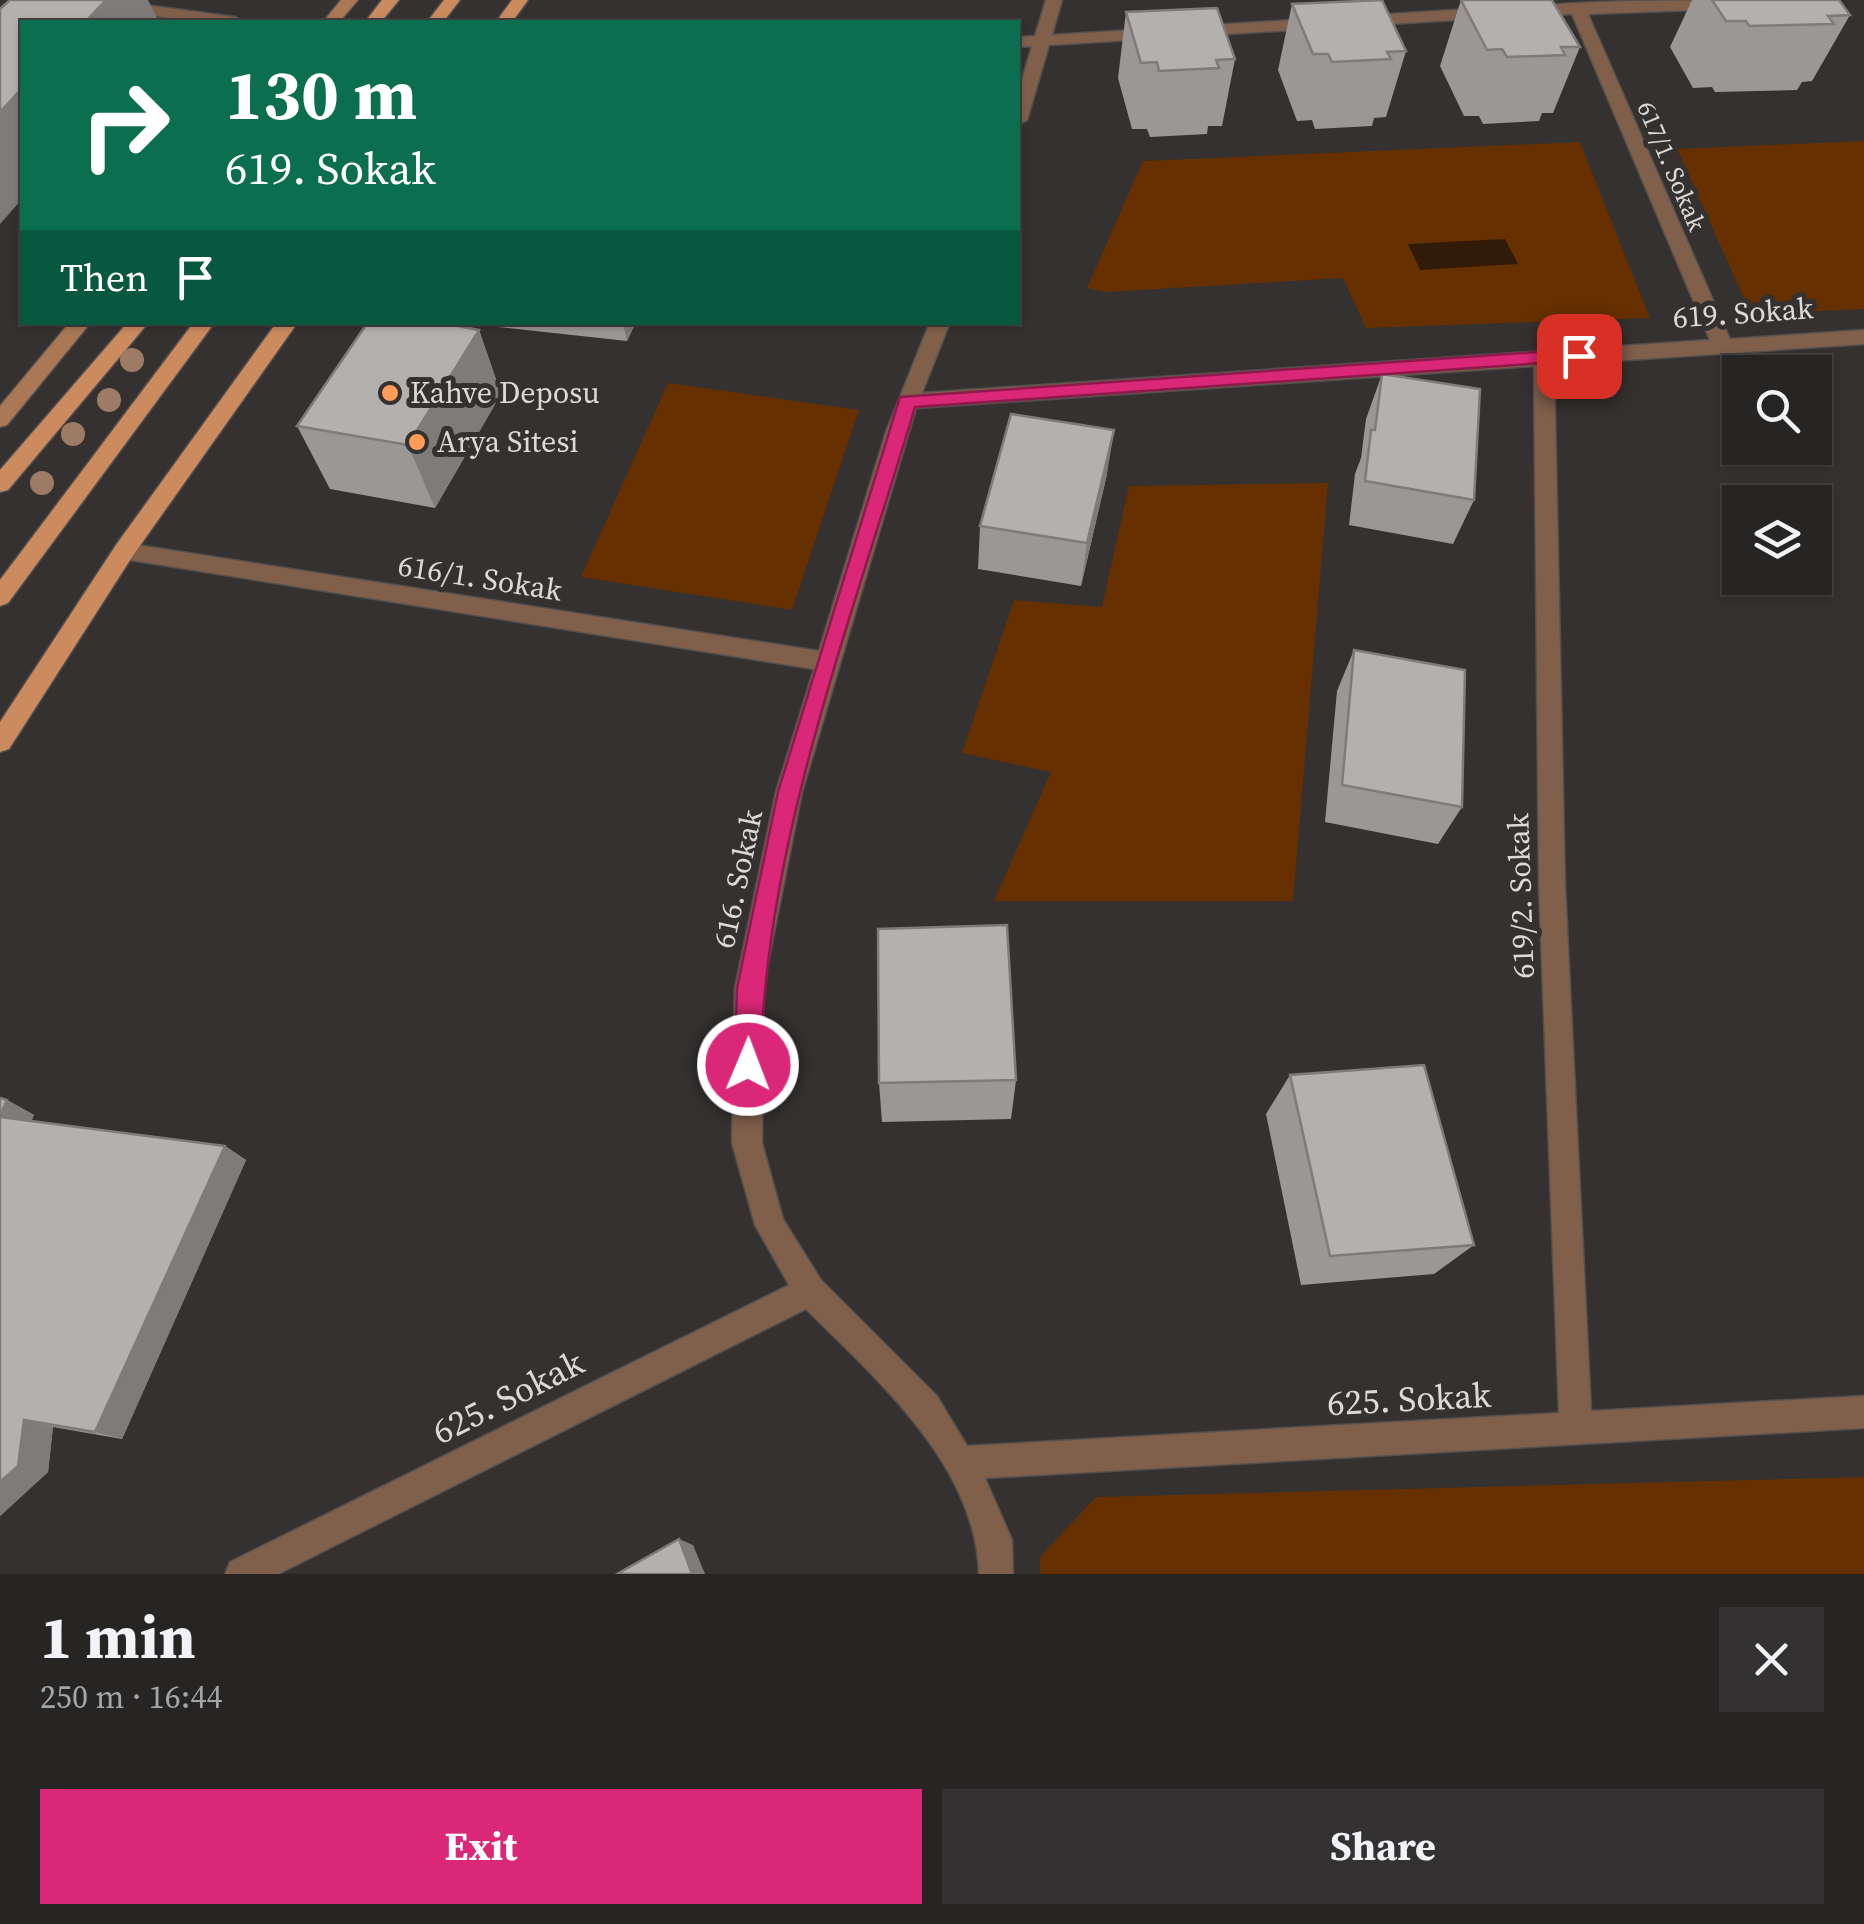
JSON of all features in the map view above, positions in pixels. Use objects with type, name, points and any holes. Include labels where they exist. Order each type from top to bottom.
[{"type":"main road","points":[[333,20],[350,0]]},
{"type":"main road","points":[[375,20],[391,0]]},
{"type":"main road","points":[[437,20],[452,0]]},
{"type":"main road","points":[[0,420],[78,325]]},
{"type":"main road","points":[[0,484],[136,325]]},
{"type":"main road","points":[[0,597],[204,325]]},
{"type":"main road","points":[[0,742],[124,551],[286,325]]},
{"type":"street","points":[[71,0],[220,20]]},
{"type":"street","points":[[1020,112],[1038,41],[1054,0]]},
{"type":"street","points":[[1020,42],[1618,4],[1738,3]]},
{"type":"street","name":"617/1. Sokak","points":[[1577,8],[1722,344]]},
{"type":"street","name":"616. Sokak","points":[[939,325],[907,401],[789,792],[749,988],[748,1143],[770,1225],[810,1291],[926,1407],[980,1500],[995,1540],[996,1574]]},
{"type":"street","name":"619. Sokak","points":[[907,401],[1864,337]]},
{"type":"street","name":"619/2. Sokak","points":[[1544,358],[1552,886],[1576,1430]]},
{"type":"street","name":"616/1. Sokak","points":[[124,551],[828,662]]},
{"type":"street","name":"625. Sokak","points":[[242,1574],[810,1291]]},
{"type":"street","name":"625. Sokak","points":[[958,1462],[1864,1412]]},
{"type":"shaded area","points":[[1864,141],[1864,309],[1751,314],[1677,149]]},
{"type":"shaded area","points":[[1580,142],[1650,318],[1366,328],[1343,278],[1105,292],[1087,288],[1143,161]]},
{"type":"shaded area","points":[[1505,239],[1518,264],[1420,270],[1408,244]]},
{"type":"shaded area","points":[[668,383],[859,410],[792,610],[581,577]]},
{"type":"shaded area","points":[[1328,483],[1293,901],[994,901],[1051,772],[962,753],[1014,600],[1102,607],[1129,486]]},
{"type":"shaded area","points":[[1864,1477],[1864,1574],[1040,1574],[1040,1557],[1096,1497]]},
{"type":"building","points":[[10,0],[106,0],[87,20],[20,20],[20,90],[0,112],[0,9]]},
{"type":"building","points":[[1382,0],[1406,51],[1387,52],[1391,59],[1332,62],[1328,54],[1313,54],[1292,4]]},
{"type":"building","points":[[1461,0],[1552,0],[1580,47],[1561,47],[1565,55],[1507,57],[1502,49],[1487,50]]},
{"type":"building","points":[[1712,0],[1839,0],[1850,15],[1828,16],[1834,24],[1749,26],[1746,21],[1726,21]]},
{"type":"building","points":[[1217,8],[1235,59],[1216,60],[1219,68],[1159,71],[1157,62],[1141,63],[1126,12]]},
{"type":"building","points":[[366,325],[452,325],[479,330],[408,445],[297,426]]},
{"type":"building","points":[[1382,374],[1480,389],[1474,500],[1365,481]]},
{"type":"building","points":[[1011,414],[1114,430],[1087,543],[980,526]]},
{"type":"building","points":[[1354,650],[1465,670],[1462,807],[1342,785]]},
{"type":"building","points":[[1007,925],[1016,1080],[879,1083],[878,929]]},
{"type":"building","points":[[1424,1065],[1474,1245],[1330,1256],[1290,1075]]},
{"type":"building","points":[[0,1117],[225,1146],[95,1432],[24,1420],[18,1466],[0,1482]]},
{"type":"building","points":[[679,1539],[692,1574],[617,1574]]},
{"type":"place","name":"Kahve Deposu","points":[[390,393]]},
{"type":"place","name":"Arya Sitesi","points":[[417,442]]},
{"type":"route","points":[[748,1065],[749,988],[789,792],[907,401],[1579,356]]}]
